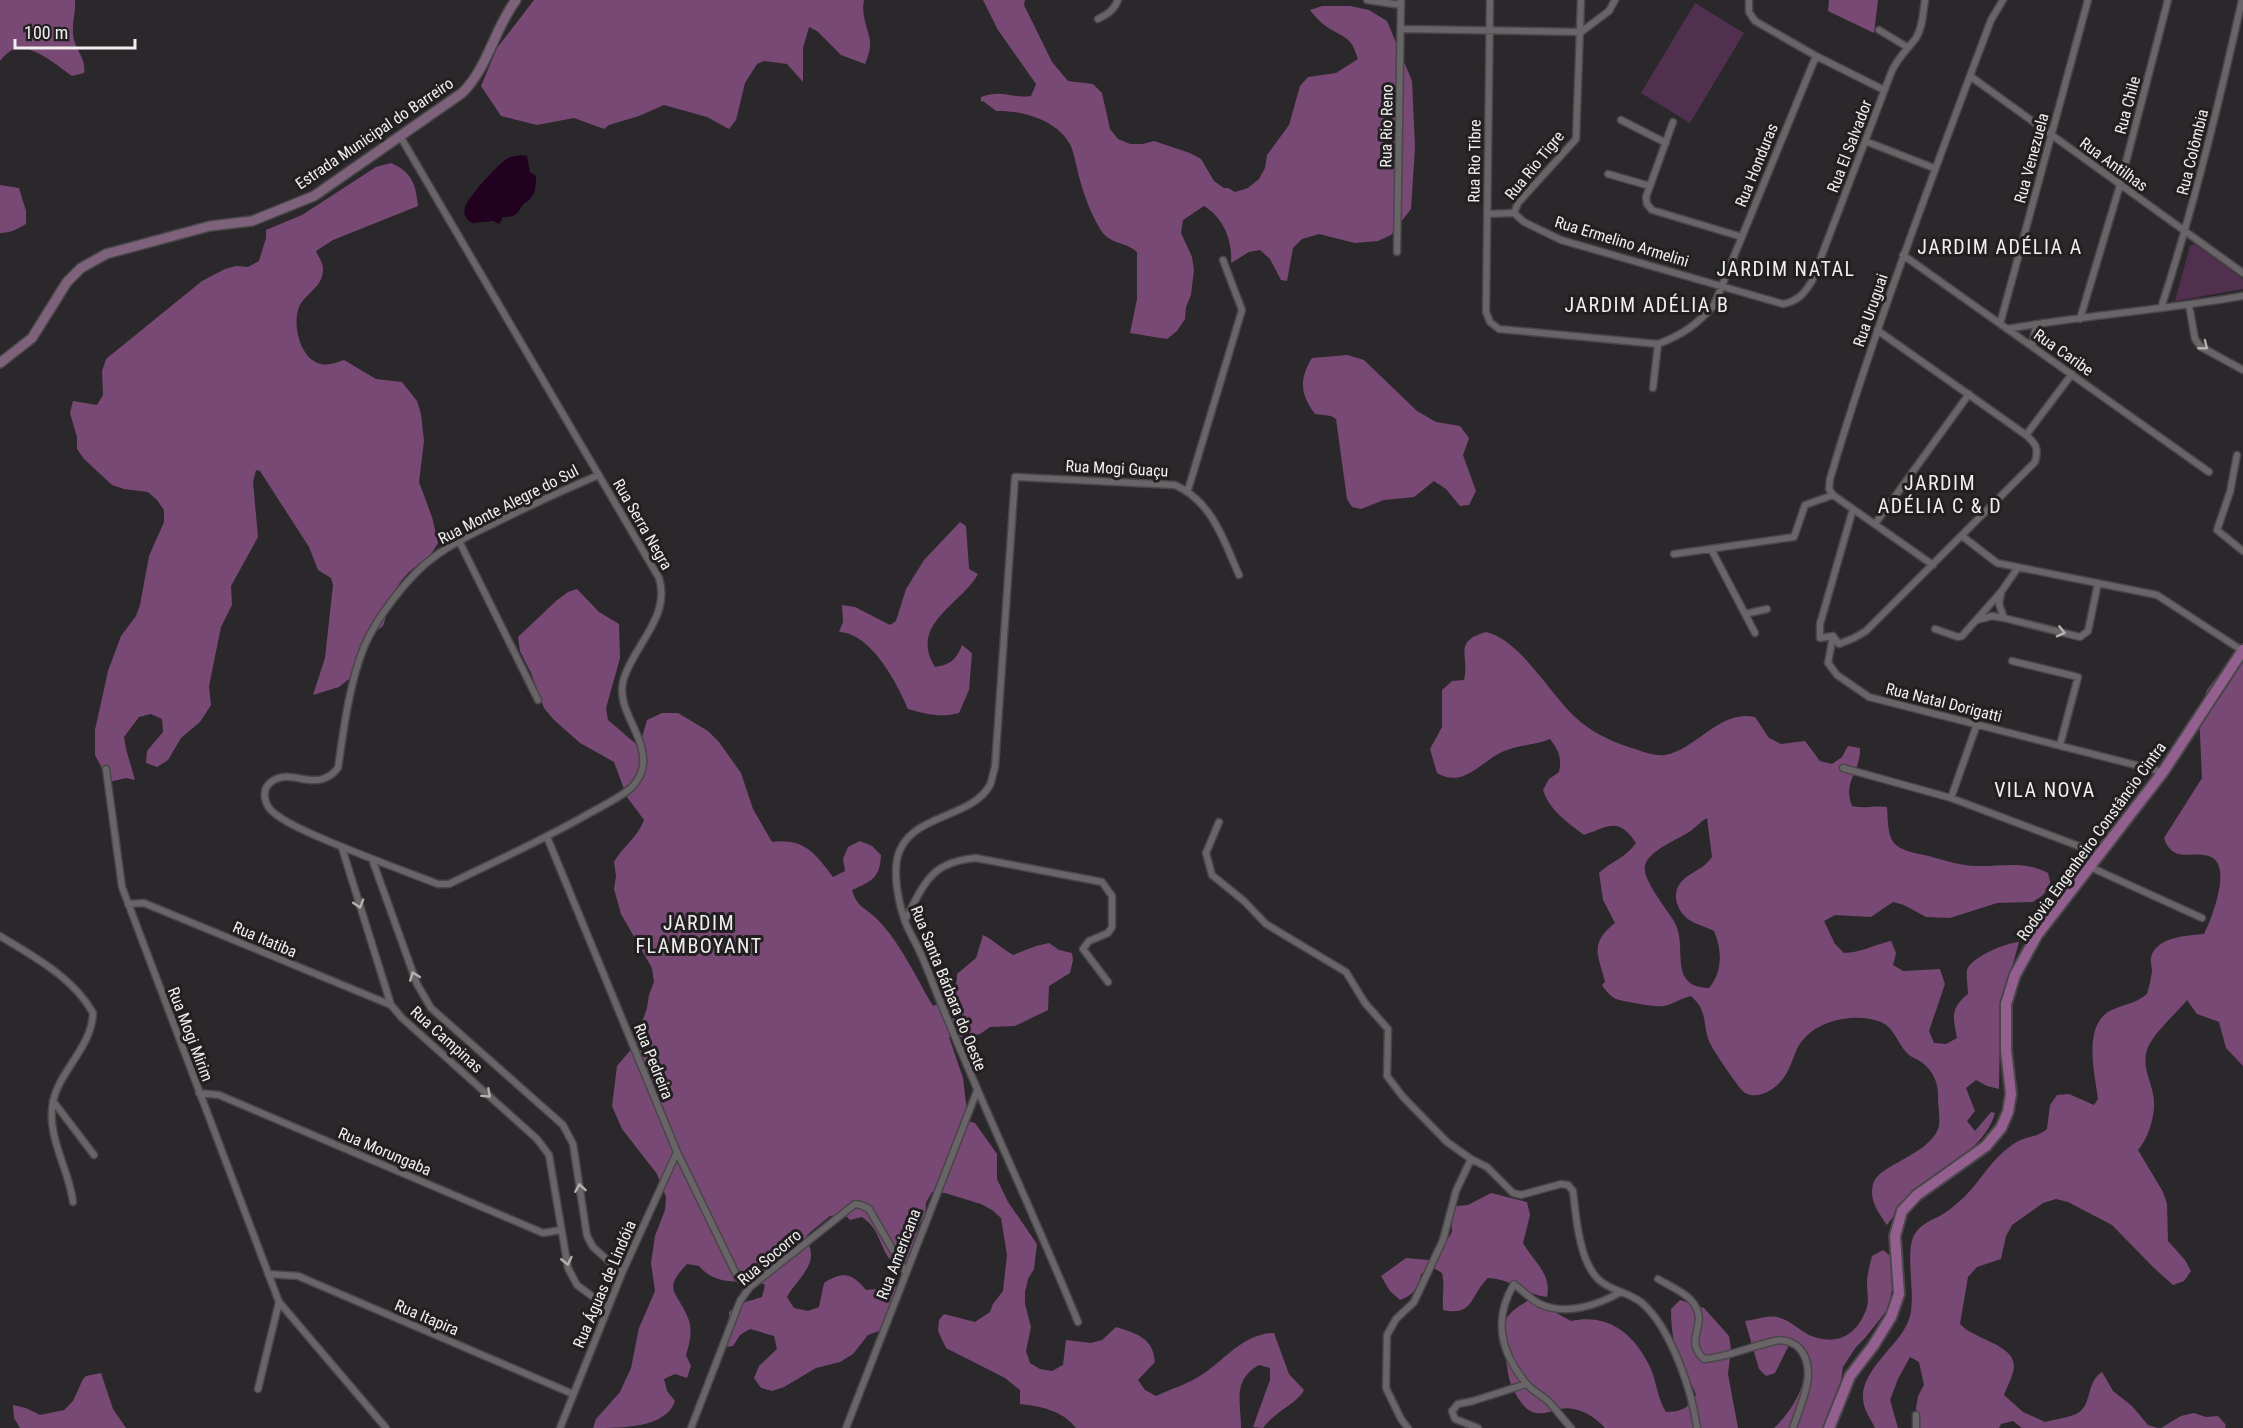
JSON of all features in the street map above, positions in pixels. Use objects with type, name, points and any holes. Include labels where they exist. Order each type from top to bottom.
[{"type":"main road","name":"Rodovia Engenheiro Constâncio Cintra","points":[[1829,1428],[1850,1376],[1892,1317],[1899,1294],[1895,1236],[1902,1211],[1917,1195],[1986,1146],[2001,1128],[2008,1112],[2010,1094],[2006,1050],[2006,1004],[2015,975],[2037,935],[2163,772],[2243,650]]},
{"type":"street","name":"Estrada Municipal do Barreiro","points":[[0,363],[32,338],[67,282],[81,268],[106,254],[210,226],[252,221],[314,195],[462,93],[474,81],[494,38],[516,0]]},
{"type":"street","points":[[1098,19],[1108,15],[1118,0]]},
{"type":"street","points":[[1366,0],[1401,2]]},
{"type":"street","name":"Rua Rio Tibre","points":[[1490,0],[1486,312],[1490,322],[1498,329],[1659,344]]},
{"type":"street","name":"Rua Rio Tigre","points":[[1487,213],[1514,213],[1518,203],[1576,139],[1581,0]]},
{"type":"street","points":[[1401,29],[1581,32],[1609,11],[1615,0]]},
{"type":"street","points":[[1749,0],[1749,12],[1755,21],[1816,56],[1884,90]]},
{"type":"street","name":"Rua El Salvador","points":[[1795,301],[1812,281],[1897,59],[1920,30],[1925,0]]},
{"type":"street","name":"Rua Uruguai","points":[[1833,495],[1829,489],[1830,479],[1851,407],[1903,255],[1991,20],[2003,0]]},
{"type":"street","name":"Rua Venezuela","points":[[2000,324],[2088,0]]},
{"type":"street","name":"Rua Chile","points":[[2080,319],[2120,185],[2168,0]]},
{"type":"street","name":"Rua Colômbia","points":[[2161,308],[2186,232],[2242,0]]},
{"type":"street","name":"Rua Rio Reno","points":[[1397,252],[1401,2]]},
{"type":"street","points":[[1879,30],[1907,47]]},
{"type":"street","name":"Rua Honduras","points":[[1659,344],[1680,336],[1701,321],[1714,306],[1816,56]]},
{"type":"street","name":"Rua Antilhas","points":[[1970,76],[2243,273]]},
{"type":"street","points":[[1621,120],[1666,143]]},
{"type":"street","points":[[1673,122],[1646,197],[1647,204],[1652,210],[1742,237]]},
{"type":"street","name":"Rua Serra Negra","points":[[342,848],[438,884],[449,884],[547,837],[632,788],[643,766],[640,740],[623,702],[621,689],[625,675],[659,612],[663,590],[659,578],[400,136]]},
{"type":"street","points":[[1865,141],[1934,168]]},
{"type":"street","points":[[1608,174],[1650,186]]},
{"type":"street","name":"Rua Ermelino Armelini","points":[[1514,213],[1524,222],[1561,240],[1783,303],[1795,301]]},
{"type":"street","name":"Rua Caribe","points":[[1903,255],[2209,472]]},
{"type":"street","points":[[1188,490],[1242,310],[1223,260]]},
{"type":"street","points":[[2007,329],[2043,322],[2189,306],[2243,296]]},
{"type":"street","points":[[2189,306],[2195,339],[2201,347],[2243,370]]},
{"type":"street","points":[[2032,346],[2035,330],[2043,322]]},
{"type":"street","points":[[1854,509],[1820,624],[1820,638],[1833,636],[1839,644],[1866,631],[2035,462],[2038,453],[2036,444],[2026,435],[1878,330]]},
{"type":"street","points":[[1653,388],[1659,344]]},
{"type":"street","points":[[2026,435],[2072,374]]},
{"type":"street","points":[[1875,524],[1969,394]]},
{"type":"street","points":[[2236,454],[2230,492],[2217,530],[2243,551]]},
{"type":"street","name":"Rua Monte Alegre do Sul","points":[[342,848],[288,823],[274,813],[267,805],[264,796],[266,787],[271,781],[280,778],[315,781],[333,775],[338,768],[349,696],[365,646],[386,610],[408,580],[434,557],[459,541],[549,496],[599,475]]},
{"type":"street","name":"Rua Mogi Guaçu","points":[[1015,477],[1175,484],[1188,490],[1205,506],[1239,575]]},
{"type":"street","name":"Rua Santa Bárbara do Oeste","points":[[1015,477],[995,767],[990,786],[966,806],[933,819],[903,845],[897,860],[898,898],[904,920],[920,951],[976,1091],[1046,1244],[1077,1322]]},
{"type":"street","points":[[1674,554],[1794,537],[1805,505],[1833,495],[1933,565]]},
{"type":"street","points":[[1962,536],[1990,560],[2017,569],[2098,583],[2165,598],[2243,650]]},
{"type":"street","points":[[459,541],[538,700]]},
{"type":"street","points":[[1711,549],[1755,633]]},
{"type":"street","points":[[1935,629],[1958,637],[1962,636],[2001,592],[2017,569]]},
{"type":"street","points":[[1977,620],[1992,616],[2080,637],[2088,631],[2098,583]]},
{"type":"street","points":[[2001,592],[1999,604],[2004,618]]},
{"type":"street","points":[[1745,614],[1767,609]]},
{"type":"street","name":"Rua Natal Dorigatti","points":[[1833,636],[1828,663],[1837,675],[1869,697],[2163,772]]},
{"type":"street","points":[[2012,661],[2078,677],[2060,745]]},
{"type":"street","points":[[1951,798],[1977,724]]},
{"type":"street","points":[[1843,768],[1951,798],[2100,854]]},
{"type":"street","name":"Rua Mogi Mirim","points":[[106,769],[122,887],[279,1302],[386,1428]]},
{"type":"street","points":[[1219,822],[1206,853],[1212,875],[1278,932],[1347,972],[1365,1004],[1388,1029],[1387,1076],[1428,1124],[1447,1142],[1486,1167],[1506,1188],[1521,1195],[1561,1184],[1568,1185],[1573,1191],[1583,1253],[1598,1278],[1621,1292],[1628,1293],[1643,1304],[1660,1324],[1684,1375],[1697,1428]]},
{"type":"street","name":"Rua Pedreira","points":[[547,837],[676,1152],[738,1278],[750,1287]]},
{"type":"street","name":"Rua Campinas","points":[[342,848],[391,1005],[402,1018],[537,1139],[549,1155],[568,1268],[577,1285],[608,1308]]},
{"type":"street","points":[[904,920],[928,878],[943,866],[957,860],[976,858],[1102,882],[1112,896],[1112,927],[1108,933],[1089,941],[1083,949],[1108,982]]},
{"type":"street","name":"Rua Campinas","points":[[372,859],[417,984],[431,1008],[563,1125],[573,1144],[587,1236],[593,1247],[622,1273]]},
{"type":"street","points":[[2090,867],[2202,918]]},
{"type":"street","name":"Rua Itatiba","points":[[128,904],[144,903],[391,1005]]},
{"type":"street","points":[[0,936],[61,977],[81,996],[93,1014],[88,1034],[53,1100],[52,1127],[71,1182],[73,1202]]},
{"type":"street","name":"Rua Americana","points":[[846,1428],[976,1091]]},
{"type":"street","name":"Rua Morungaba","points":[[199,1093],[219,1095],[543,1233],[561,1230]]},
{"type":"street","points":[[53,1100],[94,1155]]},
{"type":"street","name":"Rua Águas de Lindóia","points":[[560,1428],[622,1273],[676,1152]]},
{"type":"street","points":[[1408,1428],[1386,1388],[1387,1335],[1396,1319],[1414,1302],[1443,1240],[1456,1191],[1471,1159]]},
{"type":"street","name":"Rua Socorro","points":[[691,1428],[740,1301],[750,1287],[855,1204],[868,1209],[905,1271]]},
{"type":"street","name":"Rua Itapira","points":[[268,1274],[298,1276],[573,1394]]},
{"type":"street","points":[[1658,1279],[1689,1298],[1698,1309],[1700,1320],[1694,1344],[1704,1359],[1719,1358],[1778,1340],[1794,1344],[1806,1355],[1809,1371],[1793,1428]]},
{"type":"street","points":[[1571,1428],[1548,1402],[1526,1384],[1515,1367],[1503,1344],[1501,1333],[1503,1305],[1514,1284],[1542,1305],[1565,1309],[1604,1301],[1621,1292]]},
{"type":"street","points":[[258,1389],[279,1302]]},
{"type":"street","points":[[1478,1428],[1455,1419],[1452,1411],[1454,1408],[1458,1404],[1526,1384]]},
{"type":"street","points":[[1916,1415],[1916,1428]]},
{"type":"shaded area","points":[[0,0],[75,0],[74,38],[84,63],[84,73],[72,76],[47,58],[20,48],[6,54],[0,61]]},
{"type":"shaded area","points":[[534,0],[864,0],[864,15],[870,49],[865,64],[841,55],[817,31],[809,27],[803,48],[803,82],[787,64],[764,61],[757,64],[745,83],[736,120],[729,129],[707,117],[664,105],[609,125],[604,129],[574,118],[537,125],[501,116],[481,86],[497,48]]},
{"type":"shaded area","points":[[983,0],[1025,0],[1024,5],[1052,62],[1068,81],[1093,84],[1102,93],[1110,129],[1118,139],[1130,144],[1154,141],[1190,153],[1201,159],[1214,181],[1235,192],[1248,188],[1259,179],[1265,168],[1267,155],[1289,125],[1300,86],[1308,77],[1336,73],[1358,59],[1349,40],[1326,26],[1310,10],[1322,6],[1350,6],[1369,10],[1387,21],[1412,81],[1415,147],[1411,209],[1391,235],[1378,241],[1355,243],[1319,234],[1302,239],[1293,248],[1287,281],[1281,280],[1270,259],[1260,250],[1249,252],[1231,263],[1230,246],[1225,230],[1217,216],[1204,206],[1183,220],[1181,233],[1192,257],[1194,270],[1185,319],[1177,331],[1167,339],[1130,333],[1137,299],[1137,252],[1110,239],[1102,232],[1085,196],[1071,146],[1057,129],[1038,118],[1017,112],[996,111],[983,101],[981,102],[981,97],[995,94],[1031,96],[1036,84],[998,30]]},
{"type":"shaded area","points":[[1829,0],[1878,0],[1874,33],[1828,11]]},
{"type":"shaded area","points":[[1695,3],[1744,33],[1690,123],[1641,93]]},
{"type":"shaded area","points":[[522,155],[527,156],[530,172],[536,176],[532,197],[515,215],[503,217],[499,224],[493,221],[472,223],[465,214],[467,202],[503,161]]},
{"type":"shaded area","points":[[391,163],[404,171],[412,180],[418,206],[333,240],[316,251],[323,266],[323,275],[299,307],[297,332],[303,349],[314,361],[321,364],[332,364],[344,360],[376,379],[402,382],[417,401],[424,441],[419,482],[432,517],[438,543],[431,554],[401,581],[394,592],[383,626],[370,636],[349,679],[339,687],[313,695],[325,658],[333,585],[331,578],[318,570],[309,547],[260,471],[256,470],[253,482],[258,537],[231,586],[232,605],[221,627],[209,686],[211,705],[200,722],[181,738],[168,760],[157,767],[146,763],[147,751],[163,732],[162,719],[151,714],[139,717],[124,737],[135,780],[126,778],[109,782],[95,755],[95,730],[108,671],[121,636],[136,616],[140,605],[149,556],[164,522],[164,510],[148,492],[112,485],[84,459],[77,449],[77,437],[70,413],[73,401],[97,405],[103,395],[102,371],[106,359],[202,281],[225,269],[236,266],[248,267],[259,261],[266,230],[302,215],[376,167]]},
{"type":"shaded area","points":[[0,185],[19,188],[26,211],[26,224],[0,233]]},
{"type":"shaded area","points":[[2195,244],[2243,279],[2243,289],[2175,301],[2190,246]]},
{"type":"shaded area","points":[[1347,355],[1364,360],[1417,411],[1436,422],[1460,426],[1469,438],[1463,455],[1476,491],[1469,505],[1460,506],[1446,489],[1434,481],[1414,497],[1384,500],[1361,509],[1352,507],[1347,499],[1336,419],[1315,414],[1306,400],[1303,386],[1305,373],[1312,358]]},
{"type":"shaded area","points":[[960,522],[966,526],[969,569],[978,574],[940,616],[928,639],[928,652],[935,667],[952,661],[962,645],[972,653],[969,690],[959,713],[934,715],[908,709],[890,673],[872,650],[851,635],[839,632],[843,622],[842,605],[855,607],[890,625],[896,621],[906,589],[924,560]]},
{"type":"shaded area","points":[[577,589],[599,612],[619,624],[620,658],[606,708],[608,720],[636,744],[641,741],[647,720],[662,713],[678,713],[708,731],[719,742],[741,773],[753,809],[772,842],[792,842],[808,849],[833,877],[845,871],[843,859],[848,847],[860,841],[872,846],[881,855],[879,869],[874,878],[852,890],[854,896],[893,938],[933,1006],[944,1001],[954,990],[957,974],[976,958],[983,935],[1013,955],[1049,943],[1059,950],[1072,953],[1070,973],[1049,986],[1048,1010],[1015,1026],[990,1027],[980,1034],[968,1037],[949,1037],[963,1078],[968,1121],[975,1123],[997,1154],[997,1179],[1008,1202],[1037,1244],[1034,1269],[1028,1279],[1025,1292],[1025,1304],[1031,1327],[1026,1351],[1030,1363],[1040,1369],[1052,1371],[1063,1365],[1066,1340],[1091,1343],[1102,1340],[1116,1327],[1143,1338],[1151,1347],[1155,1362],[1138,1380],[1145,1390],[1156,1396],[1197,1378],[1244,1342],[1263,1334],[1274,1333],[1289,1374],[1304,1390],[1297,1399],[1273,1417],[1263,1428],[1253,1427],[1270,1380],[1270,1368],[1259,1365],[1250,1371],[1241,1385],[1241,1428],[1076,1428],[1065,1417],[1051,1410],[1020,1404],[1020,1390],[1005,1378],[946,1348],[938,1331],[939,1320],[944,1314],[975,1322],[990,1312],[1003,1291],[1007,1255],[1001,1218],[981,1204],[945,1193],[932,1192],[926,1203],[925,1215],[919,1225],[908,1261],[896,1266],[869,1222],[862,1217],[850,1220],[844,1214],[830,1216],[807,1235],[811,1260],[787,1297],[794,1308],[808,1311],[819,1307],[824,1283],[842,1275],[852,1277],[866,1290],[878,1289],[888,1282],[898,1288],[900,1301],[888,1322],[879,1331],[868,1335],[853,1354],[840,1362],[816,1368],[784,1387],[772,1391],[761,1388],[754,1378],[759,1366],[777,1349],[774,1336],[750,1329],[740,1335],[733,1346],[720,1348],[729,1325],[729,1312],[739,1304],[762,1297],[765,1285],[754,1279],[724,1280],[710,1275],[699,1266],[687,1264],[679,1273],[673,1286],[690,1322],[689,1346],[686,1355],[691,1366],[687,1378],[675,1374],[664,1379],[667,1391],[675,1401],[670,1410],[663,1417],[642,1425],[593,1428],[596,1419],[620,1392],[631,1368],[639,1328],[655,1291],[651,1263],[655,1236],[665,1210],[666,1197],[657,1174],[622,1129],[612,1106],[617,1066],[633,1047],[654,982],[652,968],[621,914],[614,889],[616,876],[614,862],[644,820],[627,797],[614,762],[580,743],[544,708],[520,651],[518,637],[556,601],[568,592]]},
{"type":"shaded area","points":[[1486,632],[1511,645],[1574,716],[1588,728],[1612,741],[1648,753],[1665,755],[1688,745],[1720,724],[1742,716],[1755,717],[1769,738],[1781,744],[1805,741],[1820,761],[1832,764],[1842,757],[1848,746],[1860,748],[1858,764],[1849,790],[1852,806],[1887,807],[1890,835],[1900,848],[1962,864],[2021,865],[2048,873],[2051,885],[2033,902],[1997,903],[1950,918],[1926,917],[1904,905],[1893,902],[1871,917],[1835,915],[1824,921],[1835,944],[1844,953],[1856,952],[1891,941],[1896,953],[1893,965],[1903,971],[1940,969],[1945,984],[1929,1031],[1934,1043],[1946,1044],[1957,1038],[1954,1013],[1958,1004],[1968,994],[1967,970],[1970,965],[1990,951],[2019,942],[2006,989],[2000,1026],[1999,1089],[1976,1080],[1966,1088],[1975,1111],[1967,1121],[1975,1131],[1991,1112],[1995,1113],[1990,1126],[1958,1160],[1907,1200],[1887,1225],[1873,1201],[1873,1184],[1884,1171],[1924,1146],[1933,1138],[1939,1126],[1937,1085],[1929,1069],[1909,1055],[1891,1030],[1881,1022],[1861,1018],[1836,1020],[1817,1028],[1807,1036],[1799,1045],[1779,1084],[1763,1094],[1751,1095],[1742,1090],[1715,1052],[1709,1041],[1700,1007],[1691,996],[1661,1006],[1619,1000],[1610,995],[1602,985],[1605,982],[1598,950],[1601,937],[1615,923],[1603,900],[1599,873],[1632,848],[1636,843],[1630,835],[1618,826],[1612,826],[1584,835],[1565,821],[1550,804],[1543,790],[1549,779],[1559,772],[1560,763],[1556,747],[1550,739],[1504,751],[1464,776],[1447,777],[1437,773],[1430,749],[1442,727],[1442,690],[1452,681],[1464,680],[1464,650],[1469,640]],"holes":[[[1707,818],[1712,857],[1705,865],[1682,881],[1676,891],[1677,903],[1682,913],[1694,922],[1714,931],[1717,938],[1720,953],[1719,968],[1709,988],[1696,986],[1688,981],[1683,973],[1675,923],[1651,887],[1645,866],[1647,860],[1658,850],[1692,830]]]},
{"type":"shaded area","points":[[2243,656],[2243,1066],[2226,1048],[2219,1022],[2197,1014],[2187,1000],[2149,1044],[2147,1050],[2146,1067],[2153,1094],[2154,1109],[2149,1131],[2138,1150],[2163,1192],[2167,1204],[2168,1241],[2185,1260],[2191,1271],[2184,1281],[2173,1285],[2112,1225],[2068,1202],[2056,1199],[2043,1203],[2012,1225],[2006,1236],[2001,1259],[1977,1267],[1968,1277],[1960,1324],[2001,1348],[2013,1359],[2014,1367],[2004,1395],[2023,1412],[2045,1422],[2078,1413],[2085,1405],[2093,1382],[2102,1372],[2113,1391],[2132,1406],[2148,1425],[2158,1428],[2022,1428],[2013,1421],[2001,1424],[1999,1428],[1920,1428],[1916,1408],[1918,1396],[1924,1385],[1919,1362],[1910,1357],[1890,1400],[1898,1428],[1875,1428],[1865,1408],[1863,1396],[1865,1385],[1877,1363],[1902,1332],[1911,1313],[1910,1254],[1914,1235],[1924,1225],[1961,1200],[2006,1150],[2019,1141],[2047,1129],[2050,1105],[2057,1095],[2069,1094],[2094,1105],[2098,1099],[2093,1063],[2094,1036],[2097,1025],[2114,1009],[2147,994],[2152,971],[2151,957],[2160,945],[2173,938],[2204,934],[2218,895],[2220,873],[2218,864],[2206,855],[2185,855],[2173,852],[2164,838],[2202,778],[2199,713],[2207,690],[2222,670],[2235,659]]},
{"type":"shaded area","points":[[1491,1193],[1527,1202],[1530,1215],[1523,1243],[1545,1275],[1547,1297],[1531,1293],[1504,1281],[1488,1278],[1466,1307],[1461,1310],[1443,1310],[1442,1273],[1432,1267],[1421,1274],[1417,1287],[1409,1296],[1400,1300],[1390,1291],[1381,1276],[1406,1258],[1429,1260],[1439,1253],[1452,1232],[1450,1200],[1456,1206],[1468,1205]]},
{"type":"shaded area","points":[[1883,1250],[1893,1258],[1893,1285],[1888,1309],[1856,1347],[1843,1367],[1839,1391],[1825,1428],[1774,1428],[1794,1404],[1799,1394],[1804,1364],[1799,1349],[1793,1343],[1789,1345],[1775,1373],[1766,1376],[1759,1369],[1745,1321],[1777,1317],[1819,1338],[1829,1340],[1845,1336],[1858,1325],[1863,1317],[1868,1304],[1867,1280],[1872,1256]]},
{"type":"shaded area","points":[[1531,1299],[1571,1321],[1597,1320],[1608,1323],[1628,1336],[1644,1355],[1650,1367],[1666,1412],[1684,1408],[1696,1395],[1677,1355],[1672,1333],[1671,1309],[1680,1300],[1704,1308],[1729,1336],[1731,1349],[1728,1374],[1738,1428],[1605,1428],[1596,1419],[1579,1410],[1566,1408],[1542,1413],[1529,1410],[1521,1402],[1511,1384],[1506,1363],[1504,1324],[1512,1312]]},
{"type":"shaded area","points":[[101,1373],[113,1409],[126,1428],[20,1428],[14,1418],[13,1405],[40,1415],[64,1410],[73,1401],[86,1376]]},
{"type":"shaded area","points":[[2194,1413],[2206,1417],[2218,1416],[2226,1425],[2225,1428],[2161,1428],[2181,1416]]},
{"type":"district","name":"JARDIM ADÉLIA A","points":[[2000,247]]},
{"type":"district","name":"JARDIM NATAL","points":[[1786,269]]},
{"type":"district","name":"JARDIM ADÉLIA B","points":[[1647,305]]},
{"type":"district","name":"JARDIM ADÉLIA C & D","points":[[1940,494]]},
{"type":"district","name":"VILA NOVA","points":[[2045,790]]},
{"type":"district","name":"JARDIM FLAMBOYANT","points":[[699,934]]}]
